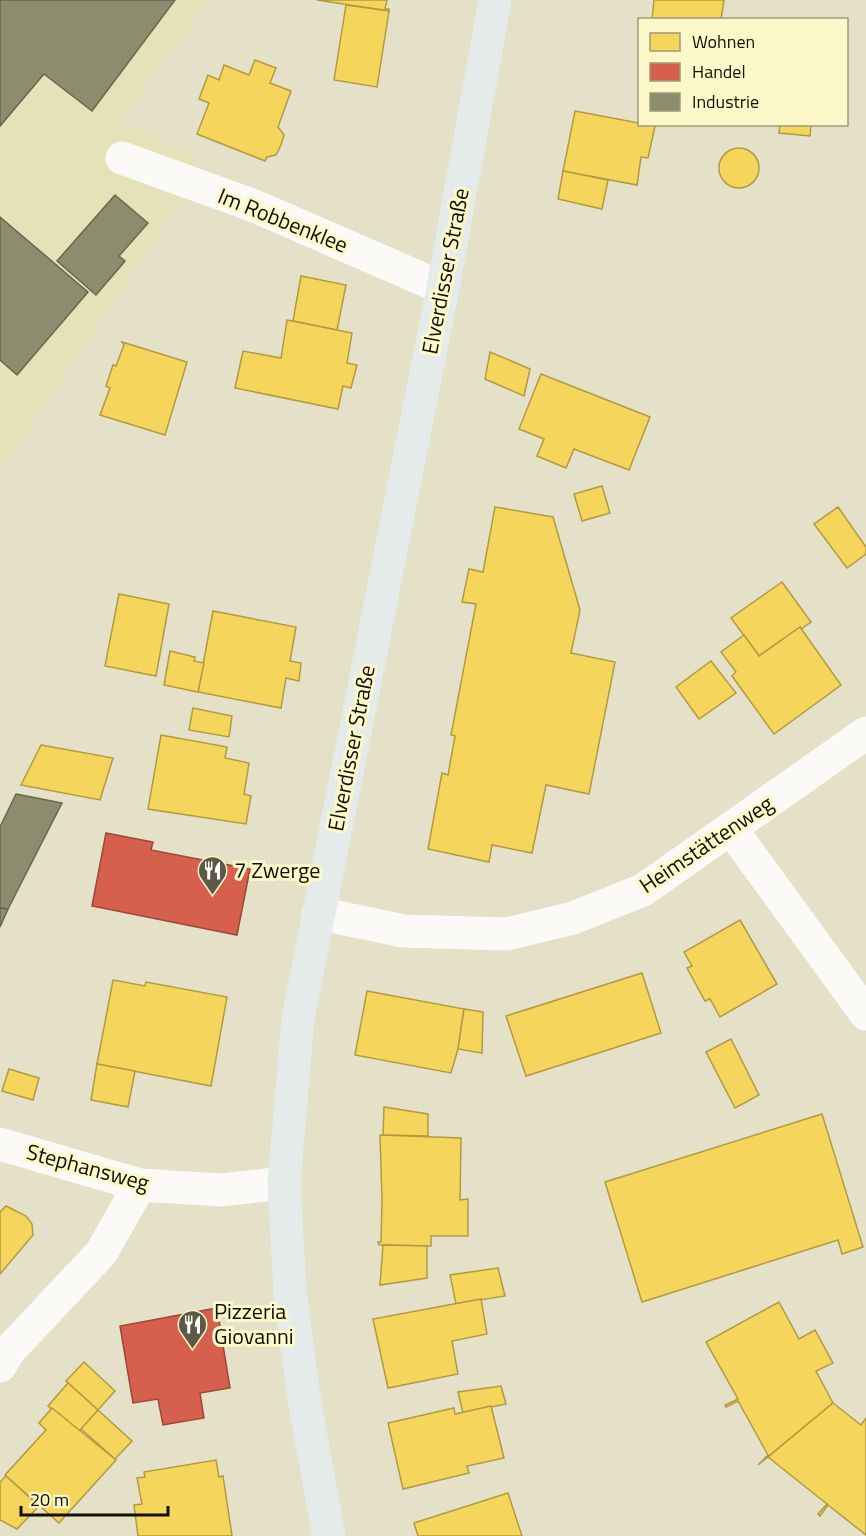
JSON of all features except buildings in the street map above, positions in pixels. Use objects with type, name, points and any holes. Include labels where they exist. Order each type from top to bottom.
[{"type":"main road","name":"Elverdisser Straße","points":[[328,1536],[305,1404],[290,1292],[284,1183],[298,1019],[443,288],[495,0]]},
{"type":"street","name":"Im Robbenklee","points":[[122,158],[252,205],[443,288]]},
{"type":"street","name":"Heimstättenweg","points":[[318,913],[403,931],[507,934],[573,918],[643,890],[866,733]]},
{"type":"street","points":[[731,829],[866,1014]]},
{"type":"street","name":"Stephansweg","points":[[0,1144],[140,1185],[221,1190],[284,1183]]},
{"type":"street","points":[[0,1365],[9,1351],[101,1253],[140,1185]]},
{"type":"shaded area","points":[[0,0],[209,0],[121,120],[194,157],[174,213],[0,471]]},
{"type":"place","name":"7 Zwerge","points":[[213,896]]},
{"type":"place","name":"Pizzeria Giovanni","points":[[193,1350]]}]
